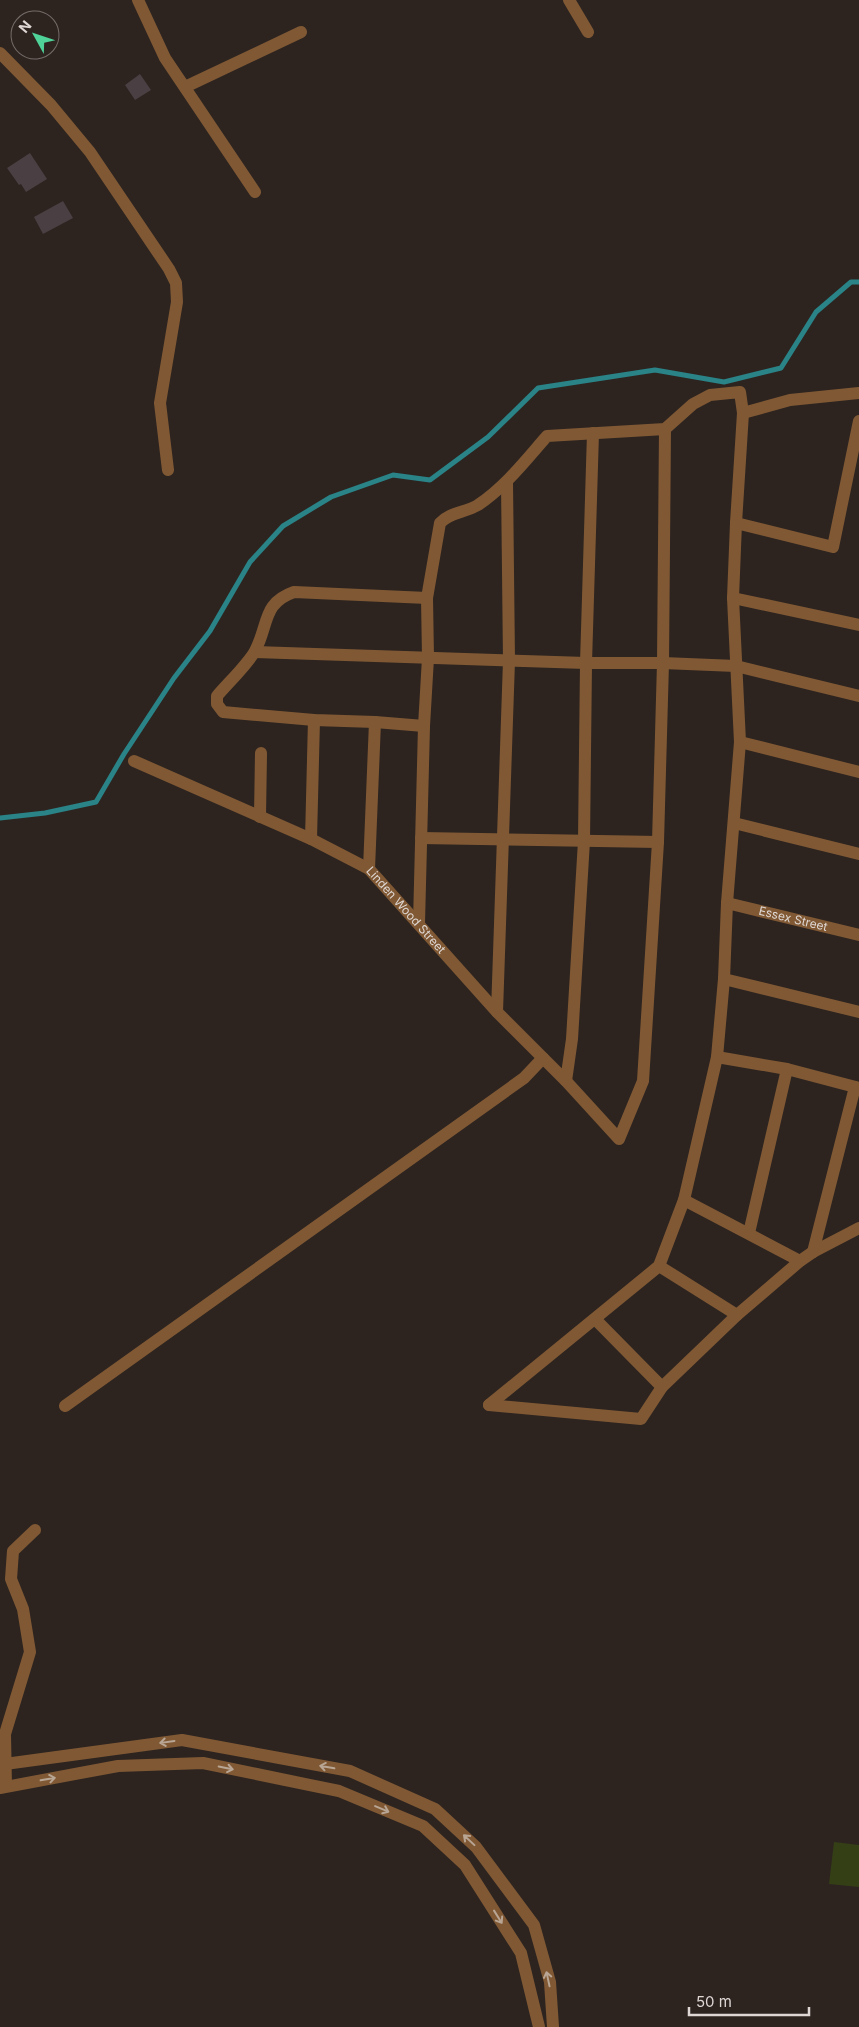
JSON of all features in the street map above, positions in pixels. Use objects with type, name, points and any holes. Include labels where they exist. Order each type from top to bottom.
[{"type":"street","points":[[138,0],[165,58],[255,192]]},
{"type":"street","points":[[569,0],[588,32]]},
{"type":"street","points":[[185,86],[301,32]]},
{"type":"street","points":[[0,53],[51,105],[90,152],[169,269],[176,283],[177,302],[160,404],[168,470]]},
{"type":"street","points":[[419,923],[424,726],[428,658],[427,598],[440,524],[447,516],[466,511],[477,505],[507,482],[547,436],[665,429],[693,404],[710,394],[740,392],[743,413],[733,598],[740,742],[727,903],[724,979],[717,1057],[684,1200],[660,1266],[489,1405],[641,1419],[662,1386],[737,1315],[800,1261],[813,1252],[859,1228]]},
{"type":"street","points":[[743,413],[790,400],[859,393]]},
{"type":"street","points":[[736,523],[833,547],[855,457],[859,420]]},
{"type":"street","points":[[421,838],[658,842],[663,663],[665,429]]},
{"type":"street","points":[[566,1080],[572,1039],[584,841],[586,663],[593,433]]},
{"type":"street","points":[[497,1012],[509,661],[507,482]]},
{"type":"street","points":[[424,726],[314,720],[223,712],[217,704],[217,696],[255,652],[272,606],[281,597],[294,592],[427,598]]},
{"type":"street","points":[[733,598],[859,625]]},
{"type":"street","points":[[255,652],[509,661],[736,666],[859,696]]},
{"type":"street","points":[[311,839],[314,720]]},
{"type":"street","points":[[369,869],[374,722]]},
{"type":"street","points":[[740,742],[859,772]]},
{"type":"street","points":[[260,817],[261,752]]},
{"type":"street","name":"Linden Wood Street","points":[[134,761],[311,839],[369,869],[497,1012],[566,1080],[619,1139],[643,1081],[658,842]]},
{"type":"street","points":[[734,823],[859,854]]},
{"type":"street","name":"Essex Street","points":[[727,903],[859,935]]},
{"type":"street","points":[[724,979],[859,1012]]},
{"type":"street","points":[[717,1057],[787,1069],[857,1087],[813,1252]]},
{"type":"street","points":[[65,1406],[524,1078],[543,1058]]},
{"type":"street","points":[[749,1233],[787,1069]]},
{"type":"street","points":[[684,1200],[800,1261]]},
{"type":"street","points":[[660,1266],[737,1315]]},
{"type":"street","points":[[595,1319],[662,1386]]},
{"type":"street","points":[[35,1530],[13,1551],[11,1579],[23,1609],[30,1652],[5,1734],[3,1787],[118,1766],[203,1763],[339,1791],[423,1826],[465,1865],[521,1953],[539,2027]]},
{"type":"street","points":[[3,1765],[182,1740],[350,1771],[435,1810],[476,1847],[534,1925],[550,1982],[552,2027]]},
{"type":"street","points":[[423,1826],[435,1810]]},
{"type":"green space","points":[[834,1842],[859,1845],[859,1887],[829,1884]]},
{"type":"building","points":[[140,74],[151,90],[135,100],[125,85]]},
{"type":"building","points":[[30,153],[47,179],[26,192],[7,168]]},
{"type":"building","points":[[63,201],[73,218],[43,234],[34,217]]},
{"type":"waterway","points":[[0,818],[45,813],[96,802],[124,754],[174,678],[210,631],[250,562],[283,526],[331,497],[393,475],[430,480],[488,437],[538,388],[655,370],[724,382],[781,368],[816,312],[851,282],[859,282]]}]
